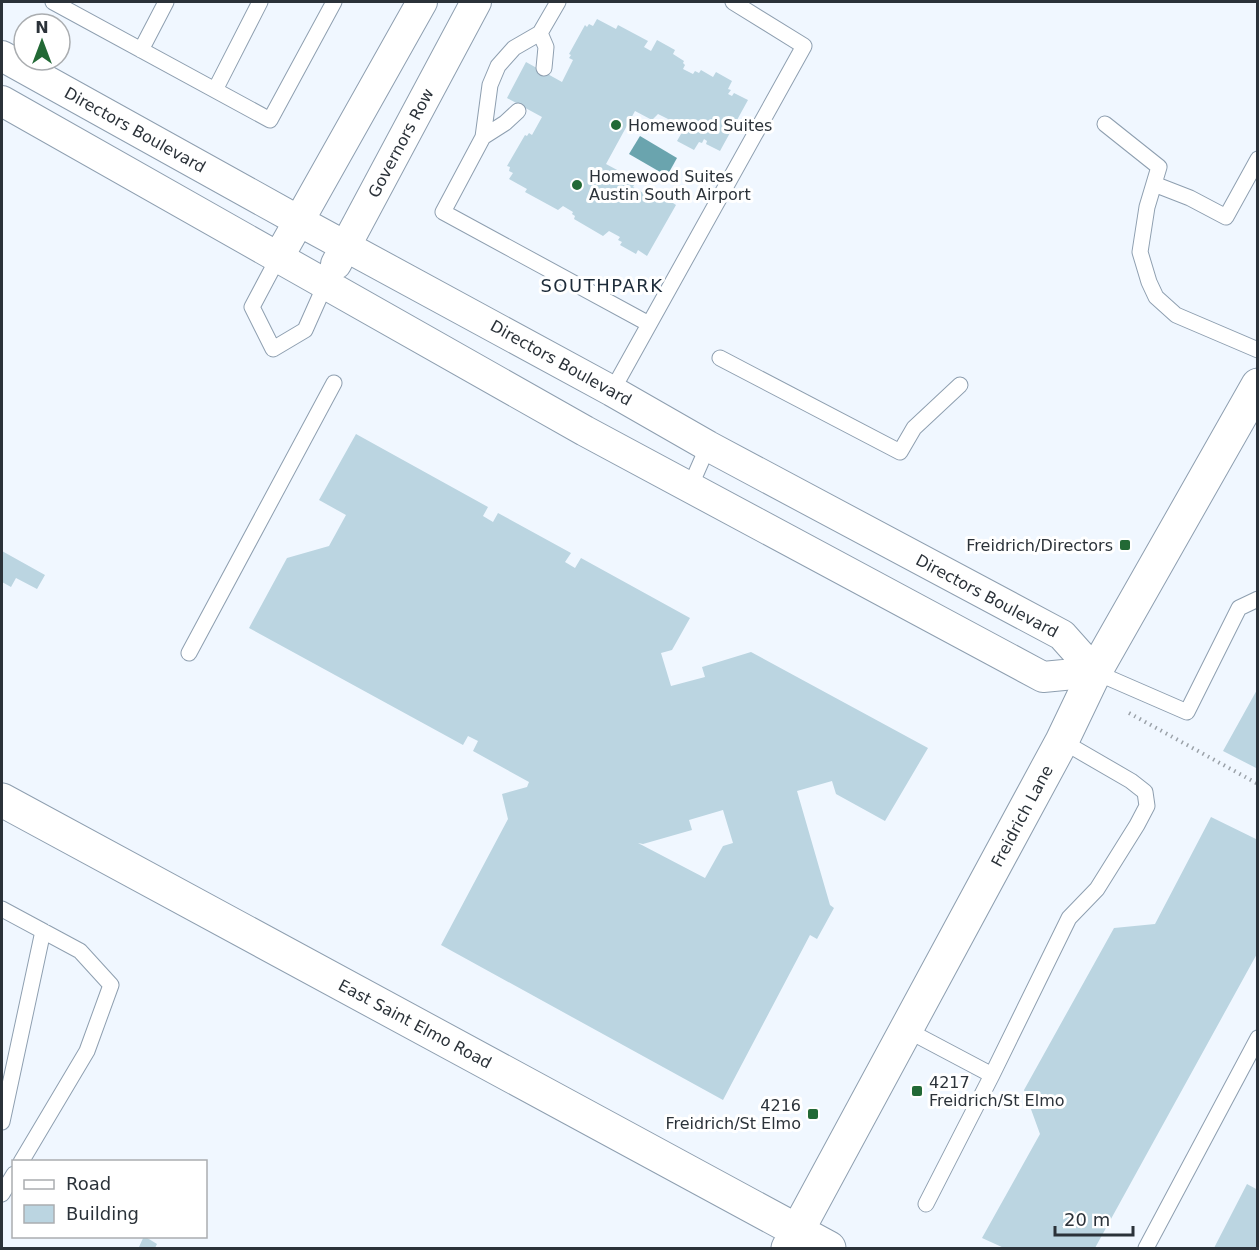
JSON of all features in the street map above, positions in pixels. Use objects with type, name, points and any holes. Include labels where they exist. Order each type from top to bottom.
[{"type":"street","points":[[278,258],[422,2]]},
{"type":"street","name":"Governors Row","points":[[325,285],[476,2]]},
{"type":"street","name":"Directors Boulevard","points":[[2,56],[708,446],[1062,635],[1095,672]]},
{"type":"street","points":[[2,101],[585,431],[1043,677],[1095,672]]},
{"type":"street","name":"Freidrich Lane","points":[[793,1240],[1062,741],[1095,672],[1257,385]]},
{"type":"street","name":"East Saint Elmo Road","points":[[2,800],[793,1240],[829,1248]]},
{"type":"lane","points":[[53,2],[270,120],[334,2]]},
{"type":"lane","points":[[141,50],[166,2]]},
{"type":"lane","points":[[215,90],[260,2]]},
{"type":"lane","points":[[558,2],[540,33],[514,48],[498,66],[490,85],[483,137],[443,212],[650,324]]},
{"type":"lane","points":[[612,391],[804,46],[734,2]]},
{"type":"lane","points":[[540,33],[546,47],[544,68]]},
{"type":"lane","points":[[483,137],[505,123],[518,111]]},
{"type":"lane","points":[[1105,124],[1159,167],[1147,207],[1140,252],[1155,297],[1176,315],[1257,350]]},
{"type":"lane","points":[[1154,184],[1190,198],[1226,217],[1257,159]]},
{"type":"lane","points":[[278,258],[252,307],[273,349],[304,330],[325,285]]},
{"type":"lane","points":[[720,358],[900,452],[914,428],[960,385]]},
{"type":"lane","points":[[189,653],[334,383]]},
{"type":"lane","points":[[690,487],[708,446]]},
{"type":"lane","points":[[1095,672],[1187,712],[1239,608],[1257,599]]},
{"type":"lane","points":[[926,1204],[1069,918],[1097,889],[1147,806],[1145,792],[1131,781],[1062,741]]},
{"type":"lane","points":[[2,909],[80,951],[111,986],[87,1051],[22,1160]]},
{"type":"lane","points":[[2,1122],[43,931]]},
{"type":"lane","points":[[907,1030],[992,1075]]},
{"type":"lane","points":[[1146,1248],[1257,1038]]},
{"type":"lane","points":[[2,1194],[12,1177]]},
{"type":"path","points":[[1129,713],[1257,784]]},
{"type":"water","points":[[640,136],[677,158],[667,176],[629,154]]},
{"type":"building","points":[[597,19],[616,29],[618,25],[648,41],[644,47],[651,51],[657,40],[675,50],[673,54],[684,61],[683,69],[693,74],[701,70],[713,77],[716,72],[732,81],[728,94],[732,96],[734,93],[748,100],[720,151],[706,144],[707,141],[704,139],[694,150],[677,141],[681,134],[669,127],[670,125],[666,123],[668,119],[658,114],[652,120],[635,111],[606,164],[634,179],[633,187],[645,194],[647,190],[651,192],[652,189],[676,205],[647,256],[638,250],[636,254],[620,245],[622,242],[618,240],[620,237],[609,231],[603,236],[574,219],[573,212],[563,206],[558,210],[525,192],[527,189],[509,179],[513,173],[507,166],[525,135],[529,133],[532,135],[542,117],[507,98],[526,62],[562,82],[573,60],[569,58],[571,55],[569,54],[585,25],[593,26]]},
{"type":"building","points":[[356,434],[488,507],[483,516],[493,522],[498,513],[571,553],[565,562],[575,568],[581,558],[690,618],[672,650],[661,653],[671,686],[705,677],[702,667],[751,652],[928,748],[885,821],[836,794],[832,781],[797,791],[830,905],[834,908],[817,939],[810,935],[723,1100],[441,945],[508,819],[502,794],[527,787],[529,782],[473,751],[478,741],[468,736],[463,745],[249,628],[287,558],[329,546],[346,515],[319,500]],"holes":[[[723,810],[733,843],[723,846],[705,878],[638,843],[643,844],[692,830],[689,820]]]},
{"type":"building","points":[[2,551],[45,575],[37,589],[16,578],[11,587],[2,582]]},
{"type":"building","points":[[1258,688],[1258,769],[1223,751]]},
{"type":"building","points":[[1211,817],[1258,840],[1258,952],[1095,1248],[1004,1248],[982,1238],[1040,1134],[1024,1090],[1114,928],[1155,924]]},
{"type":"building","points":[[1247,1184],[1258,1190],[1258,1248],[1214,1248]]},
{"type":"building","points":[[143,1238],[157,1244],[155,1248],[139,1247]]},
{"type":"place","name":"Homewood Suites","points":[[616,125]]},
{"type":"place","name":"Homewood Suites Austin South Airport","points":[[577,185]]},
{"type":"place","name":"Freidrich/Directors","points":[[1125,545]]},
{"type":"place","name":"4217 Freidrich/St Elmo","points":[[917,1091]]},
{"type":"place","name":"4216 Freidrich/St Elmo","points":[[813,1114]]},
{"type":"district","name":"SOUTHPARK","points":[[602,285]]}]
